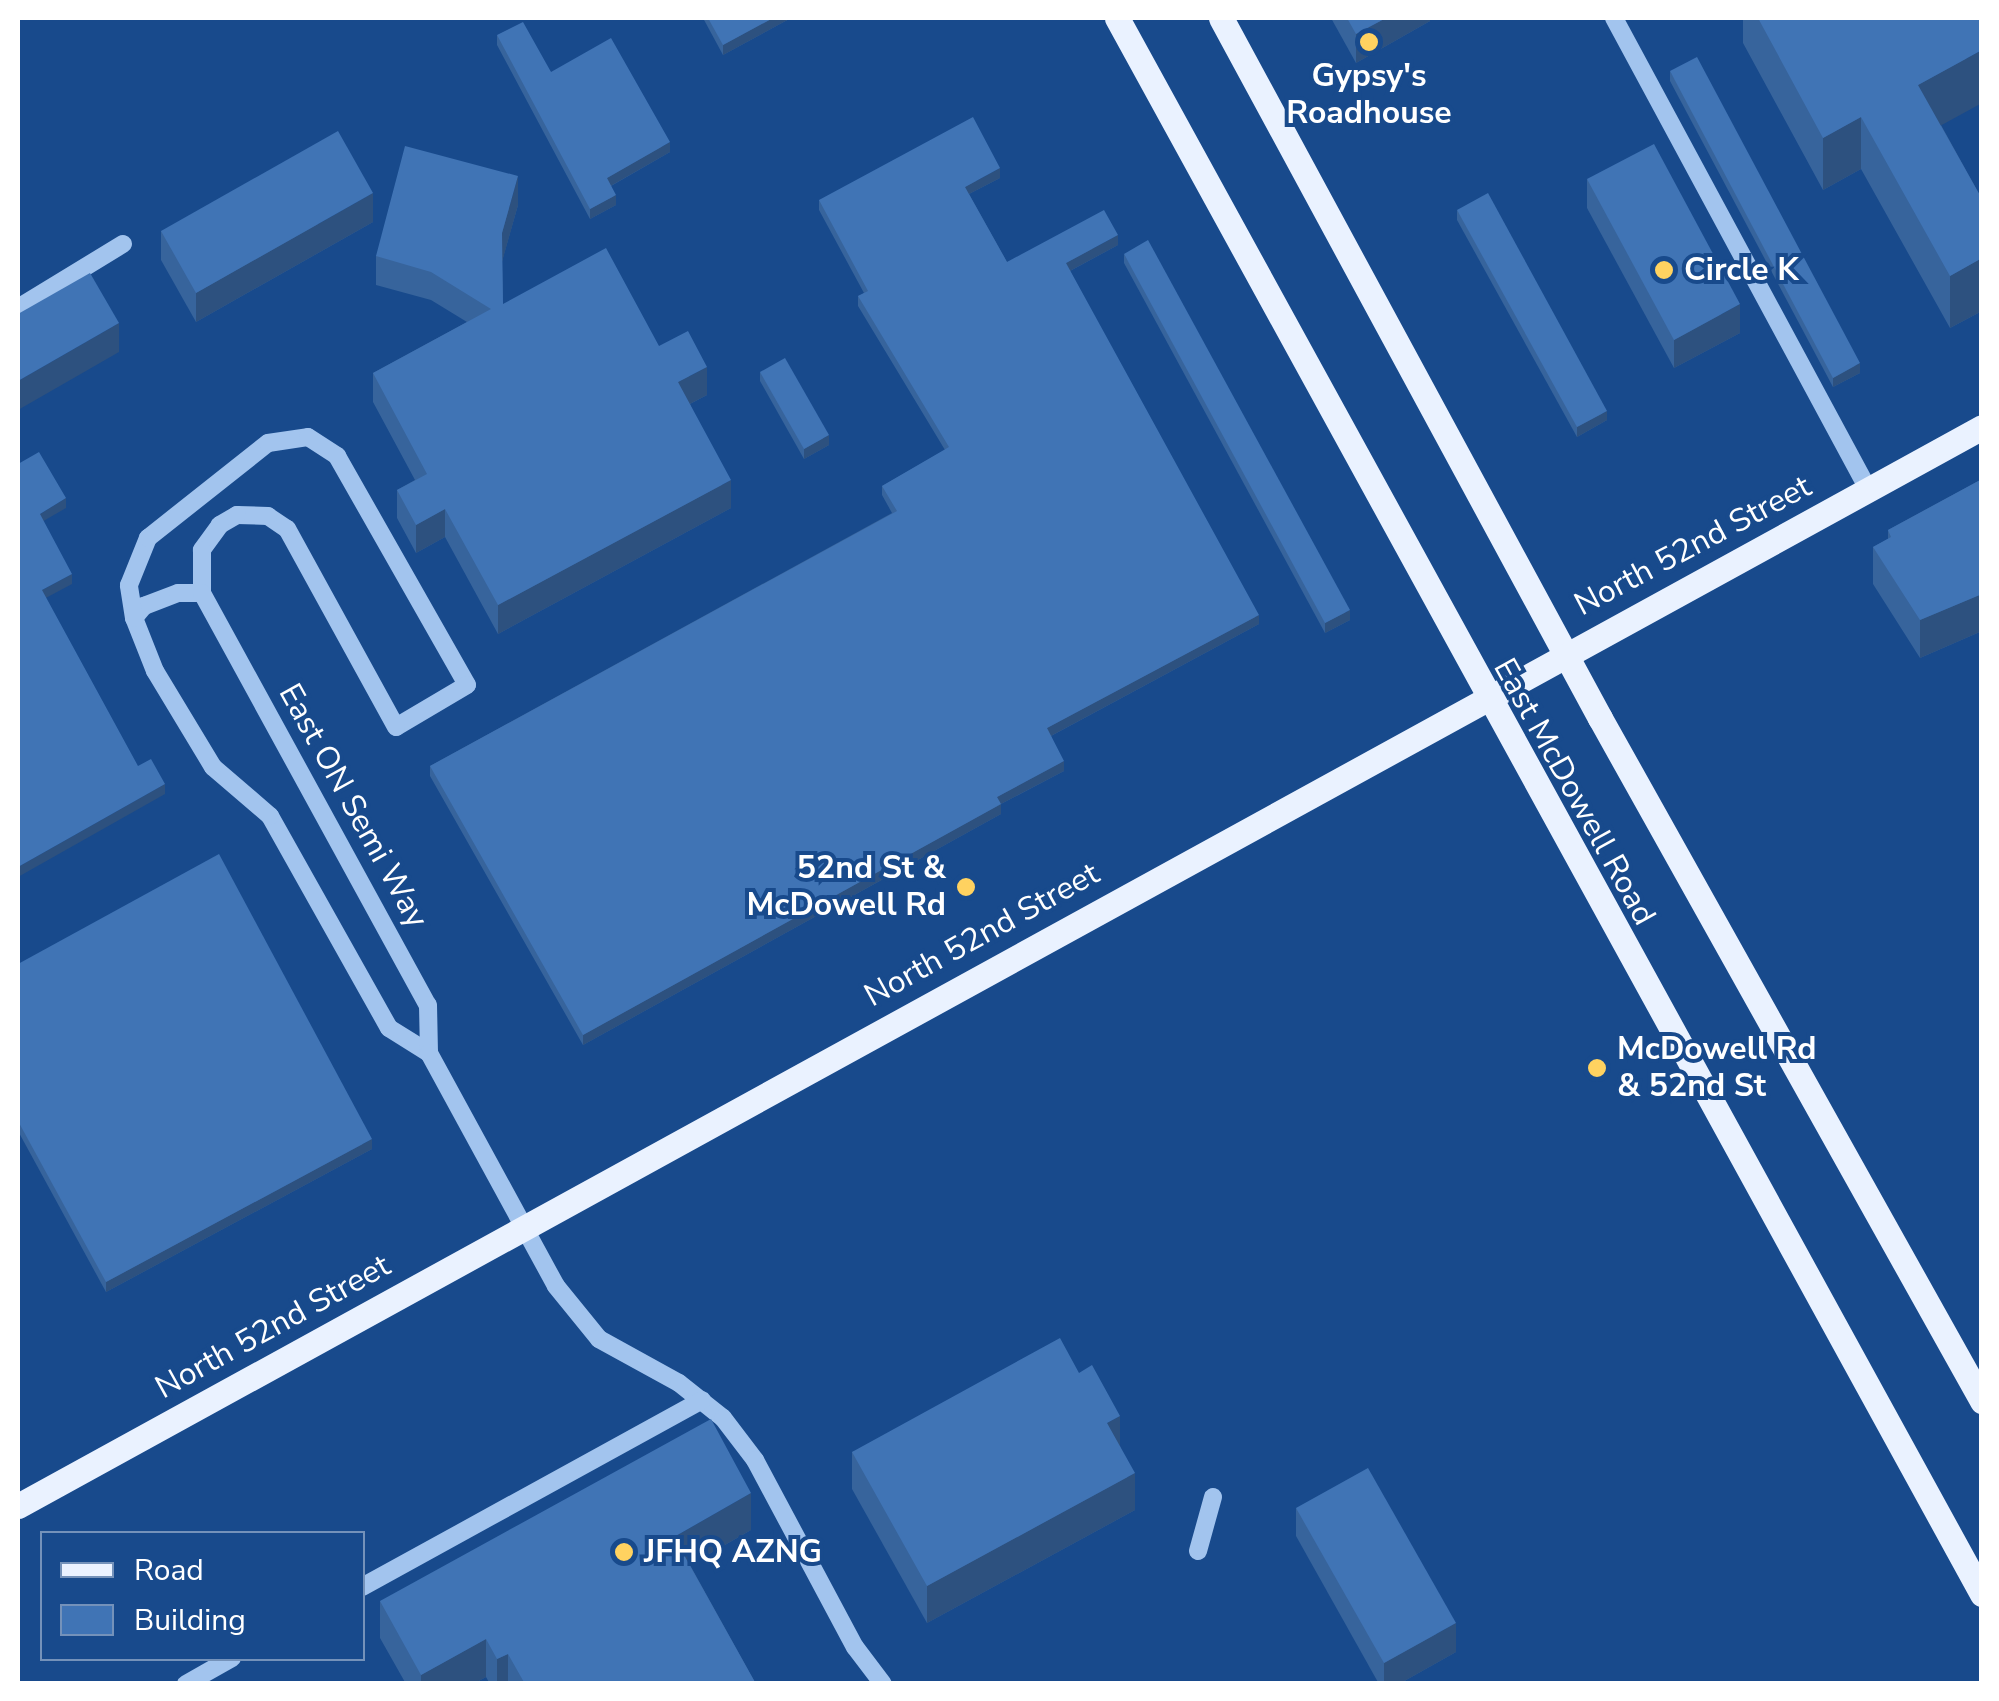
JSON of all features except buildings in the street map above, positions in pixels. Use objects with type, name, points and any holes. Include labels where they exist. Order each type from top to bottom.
[{"type":"main road","name":"East McDowell Road","points":[[1117,18],[1484,696],[1982,1594]]},
{"type":"main road","name":"East McDowell Road","points":[[1221,18],[1564,653],[1982,1401]]},
{"type":"main road","name":"North 52nd Street","points":[[18,1506],[1484,696],[1982,428]]},
{"type":"street","points":[[1614,18],[1868,488]]},
{"type":"street","points":[[18,308],[123,244]]},
{"type":"street","name":"East ON Semi Way","points":[[429,1053],[389,1028],[270,816],[213,767],[156,670],[134,618],[129,585],[148,538],[268,443],[308,436],[337,456],[467,685],[396,728],[287,529],[268,516],[237,516],[209,538],[197,570],[202,593],[428,1005],[429,1053],[556,1286],[599,1340],[702,1400],[755,1460],[855,1647],[884,1684]]},
{"type":"street","points":[[134,618],[144,606],[202,593]]},
{"type":"street","points":[[365,1585],[702,1400]]},
{"type":"street","points":[[1198,1551],[1213,1497]]},
{"type":"street","points":[[186,1684],[227,1661]]},
{"type":"place","name":"Gypsy's Roadhouse","points":[[1369,42]]},
{"type":"place","name":"Circle K","points":[[1664,270]]},
{"type":"place","name":"52nd St & McDowell Rd","points":[[966,887]]},
{"type":"place","name":"McDowell Rd & 52nd St","points":[[1597,1068]]},
{"type":"place","name":"JFHQ AZNG","points":[[624,1552]]}]
